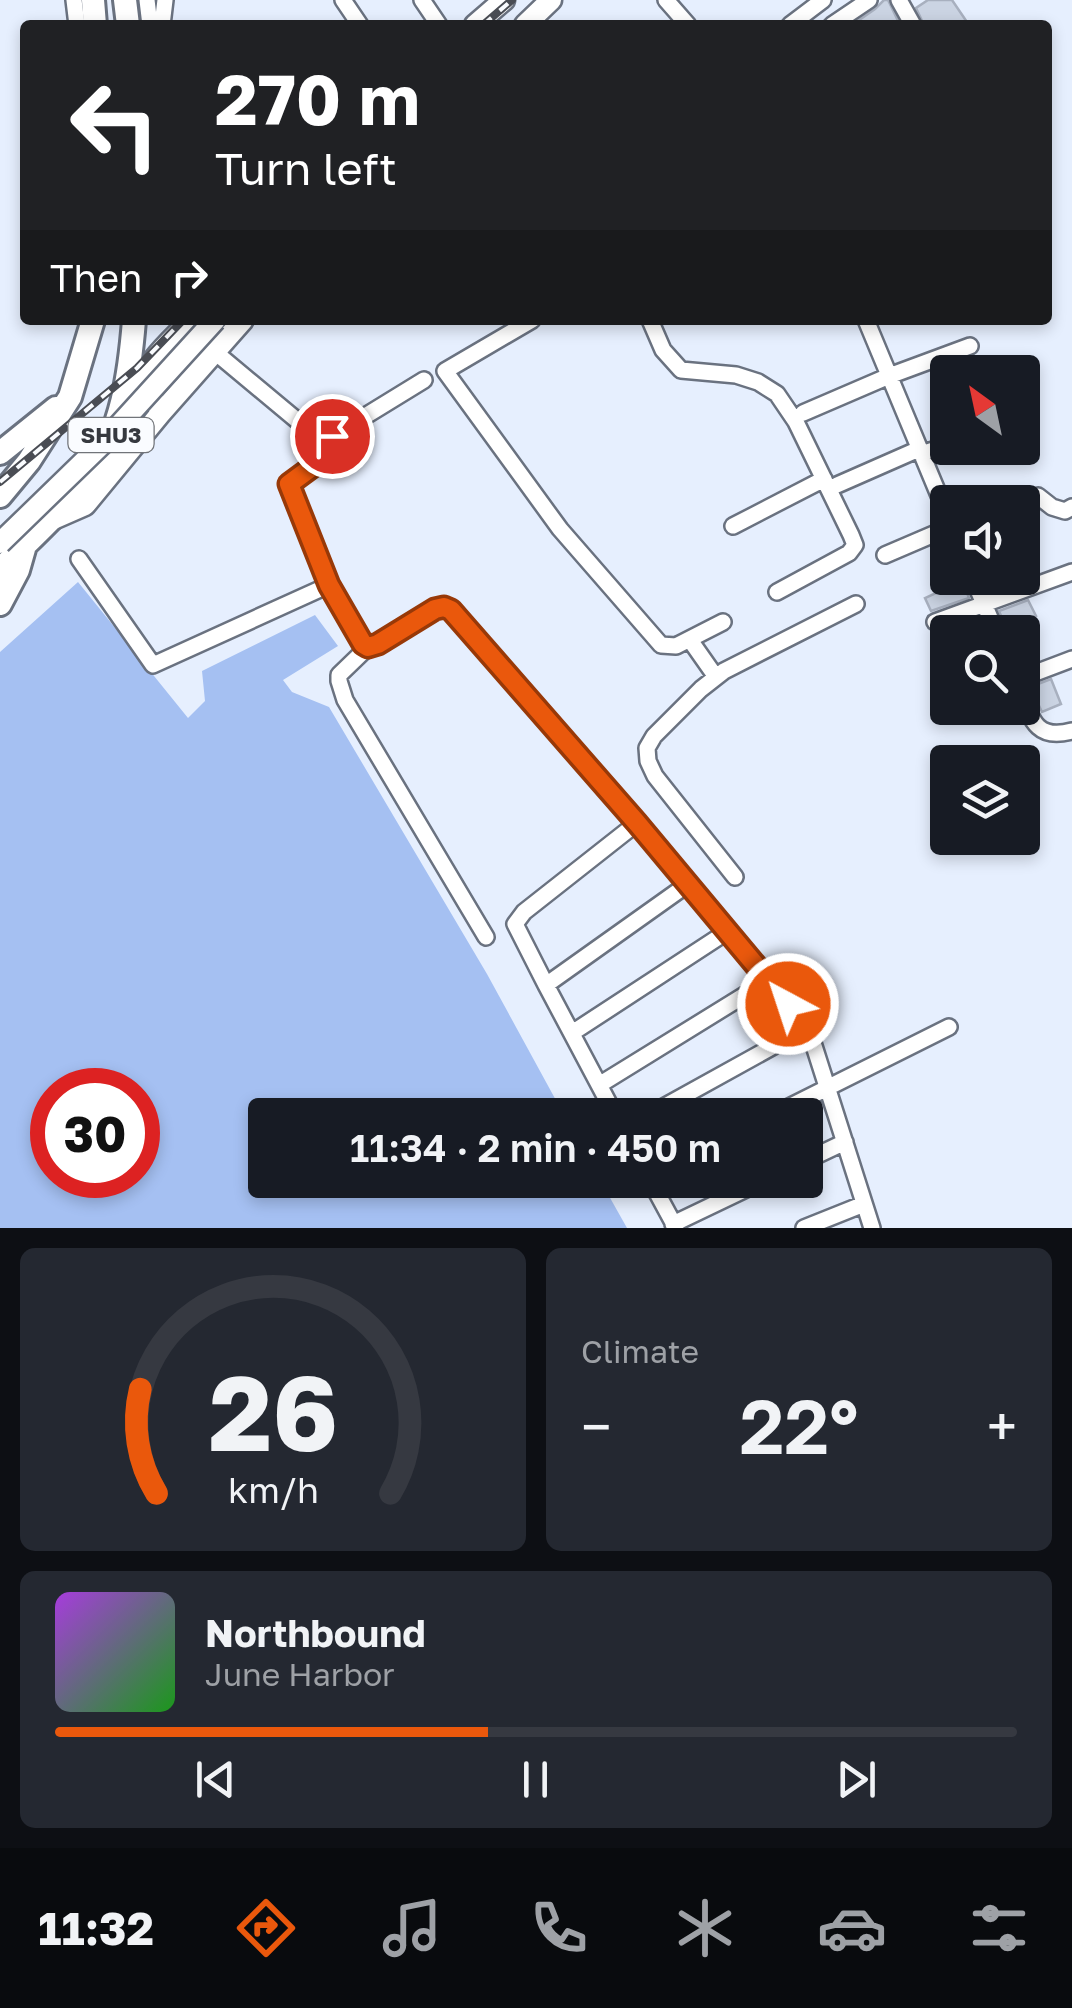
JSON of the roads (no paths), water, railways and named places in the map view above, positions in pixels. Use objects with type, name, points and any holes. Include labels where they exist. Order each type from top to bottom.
[{"type":"highway","points":[[0,496],[29,461],[70,398],[92,325]]},
{"type":"highway","points":[[0,570],[93,472],[111,436],[128,378],[133,325]]},
{"type":"highway","points":[[0,453],[70,398]]},
{"type":"highway","points":[[0,604],[18,570],[24,545]]},
{"type":"main road","points":[[488,13],[522,0]]},
{"type":"main road","points":[[530,20],[551,0]]},
{"type":"main road","points":[[162,411],[142,390],[142,381],[148,368],[187,325]]},
{"type":"main road","name":"SHU3","points":[[0,543],[103,444],[210,325]]},
{"type":"main road","name":"SHU3","points":[[47,522],[85,504],[239,325]]},
{"type":"street","points":[[797,20],[823,0]]},
{"type":"street","points":[[840,20],[870,0]]},
{"type":"street","points":[[523,325],[445,371],[560,528],[661,646],[676,646],[723,622]]},
{"type":"street","points":[[652,325],[663,350],[681,370],[736,375],[777,394],[831,482],[854,550],[777,592]]},
{"type":"street","points":[[868,325],[934,485]]},
{"type":"street","points":[[803,413],[970,346]]},
{"type":"street","points":[[215,352],[323,442],[327,456],[289,484],[329,585],[368,647]]},
{"type":"street","points":[[323,442],[424,380]]},
{"type":"street","points":[[733,526],[831,482],[930,449]]},
{"type":"street","points":[[1040,498],[1065,512],[1072,507]]},
{"type":"street","points":[[886,555],[930,536]]},
{"type":"street","points":[[79,559],[153,665],[329,585]]},
{"type":"street","points":[[954,615],[1072,572]]},
{"type":"street","points":[[980,595],[989,615]]},
{"type":"street","points":[[735,877],[655,776],[647,748],[654,736],[716,677],[856,604]]},
{"type":"street","points":[[486,937],[345,700],[338,681],[339,674],[368,647],[444,607],[451,610],[637,823],[808,1027],[872,1228]]},
{"type":"street","points":[[690,640],[716,677]]},
{"type":"street","points":[[1040,671],[1072,659]]},
{"type":"street","points":[[1036,725],[1050,734],[1072,731]]},
{"type":"street","points":[[606,1098],[516,924],[524,912],[637,823]]},
{"type":"street","points":[[546,985],[688,884]]},
{"type":"street","points":[[572,1034],[728,931]]},
{"type":"street","points":[[599,1085],[769,980]]},
{"type":"street","points":[[680,1098],[808,1027]]},
{"type":"street","points":[[806,1098],[949,1027]]},
{"type":"street","points":[[823,1152],[845,1142]]},
{"type":"street","points":[[659,1198],[674,1226],[729,1198]]},
{"type":"street","points":[[804,1228],[864,1204]]},
{"type":"railway","points":[[489,20],[512,0]]},
{"type":"railway","points":[[0,482],[137,368],[178,325]]}]
